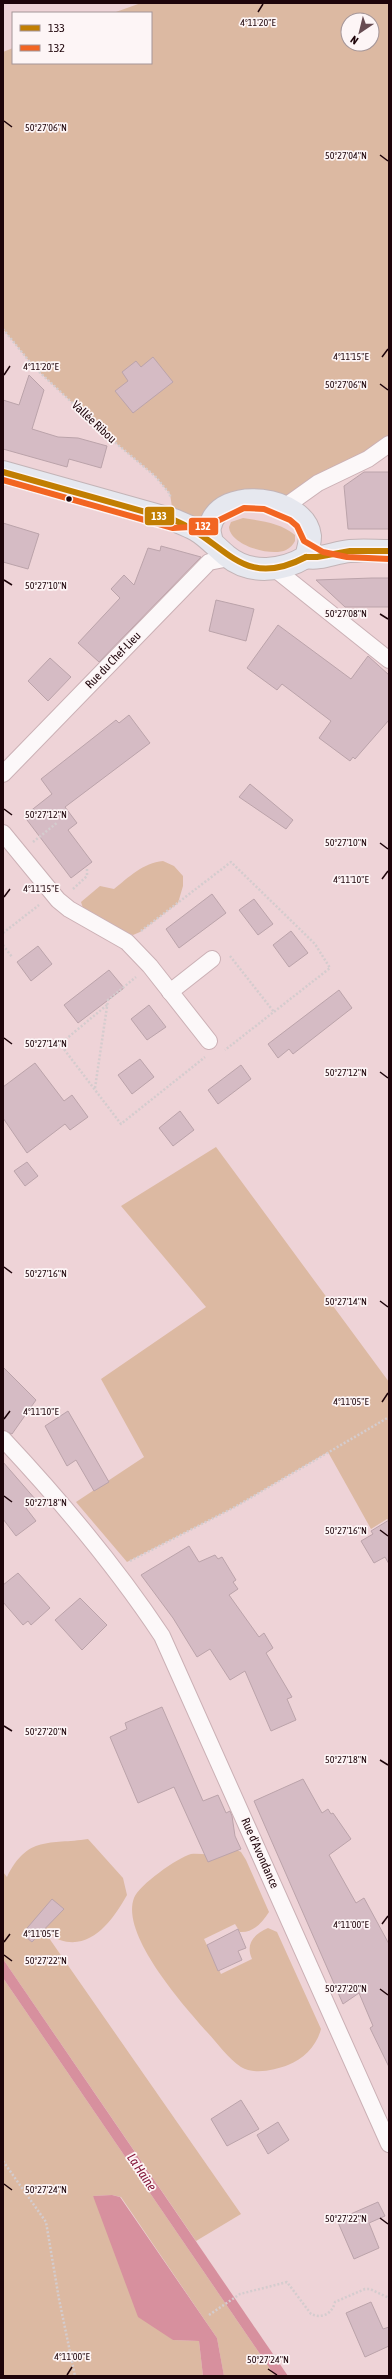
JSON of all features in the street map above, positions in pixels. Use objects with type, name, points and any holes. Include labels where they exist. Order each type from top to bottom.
[{"type":"main road","points":[[3,472],[174,520],[196,531],[212,542],[229,558],[254,567],[275,569],[294,564],[306,557],[317,559],[331,554],[352,551],[389,551]]},
{"type":"main road","points":[[174,520],[198,520],[215,514],[226,506],[248,499],[260,500],[291,511],[304,522],[310,535],[306,557]]},
{"type":"main road","points":[[212,542],[209,528],[215,514]]},
{"type":"main road","points":[[310,535],[325,542],[352,551]]},
{"type":"street","points":[[283,508],[318,484],[368,459],[389,444]]},
{"type":"street","name":"Rue du Chef-Lieu","points":[[3,774],[209,562],[214,559],[229,558]]},
{"type":"street","points":[[275,569],[389,660]]},
{"type":"street","points":[[3,833],[55,897],[69,909],[128,942],[150,966],[209,1041]]},
{"type":"street","points":[[170,992],[212,959]]},
{"type":"street","points":[[3,1439],[46,1485],[116,1571]]},
{"type":"street","name":"Rue d'Avondance","points":[[116,1571],[162,1636],[172,1655],[389,2144]]},
{"type":"path","name":"Vallée Ribou","points":[[3,329],[34,367],[111,439],[155,476],[170,494],[174,520]]},
{"type":"path","points":[[19,852],[58,822]]},
{"type":"path","points":[[128,942],[231,862],[315,944],[330,968],[224,1051]]},
{"type":"path","points":[[3,933],[55,897],[83,882],[88,873],[87,868]]},
{"type":"path","points":[[3,945],[12,957]]},
{"type":"path","points":[[212,959],[212,954],[223,946],[274,1012]]},
{"type":"path","points":[[94,1088],[108,1000],[150,966]]},
{"type":"path","points":[[107,1005],[60,1044],[121,1124],[204,1059],[209,1041]]},
{"type":"path","points":[[204,1059],[211,1061]]},
{"type":"path","points":[[116,1571],[127,1562],[233,1508],[389,1417]]},
{"type":"path","points":[[3,2161],[46,2222],[74,2375]]},
{"type":"path","points":[[209,2315],[240,2294],[286,2282],[311,2314],[322,2317],[333,2309],[335,2302],[365,2289],[370,2289],[389,2298]]},
{"type":"shaded area","points":[[141,3],[389,3],[389,444],[300,497],[198,519],[174,520],[170,494],[155,476],[111,439],[34,367],[3,329],[3,52],[12,48],[12,64],[152,64],[152,12],[116,12]]},
{"type":"shaded area","points":[[243,518],[270,523],[284,528],[295,535],[295,541],[289,548],[279,552],[262,551],[252,548],[236,539],[231,533],[229,527],[231,522]]},
{"type":"shaded area","points":[[163,861],[174,866],[183,876],[183,886],[178,903],[140,932],[133,935],[118,930],[83,908],[81,902],[100,886],[114,889],[131,875],[143,868],[156,862]]},
{"type":"shaded area","points":[[216,1147],[389,1382],[389,1521],[387,1519],[371,1529],[328,1452],[233,1508],[127,1562],[76,1502],[144,1457],[101,1379],[206,1307],[121,1206]]},
{"type":"shaded area","points":[[88,1839],[123,1878],[127,1895],[109,1922],[92,1937],[82,1941],[72,1942],[60,1940],[42,1928],[241,2214],[196,2241],[3,1959],[3,1872],[7,1877],[23,1854],[41,1844]]},
{"type":"shaded area","points":[[233,1848],[241,1852],[246,1860],[269,1912],[257,1926],[249,1931],[240,1932],[235,1924],[204,1939],[221,1974],[252,1959],[250,1954],[250,1944],[255,1936],[263,1930],[268,1928],[277,1932],[321,2029],[316,2041],[309,2051],[294,2062],[277,2069],[252,2071],[246,2069],[241,2067],[223,2051],[184,2006],[157,1970],[136,1931],[132,1913],[134,1898],[137,1893],[151,1879],[168,1866],[191,1854],[212,1854]]},
{"type":"shaded area","points":[[3,1978],[275,2376],[224,2376],[217,2338],[121,2197],[112,2195],[93,2196],[173,2340],[199,2341],[203,2376],[3,2376]]},
{"type":"water","name":"La Haine","points":[[3,1959],[288,2376],[275,2376],[3,1978]]},
{"type":"water","points":[[112,2195],[120,2197],[217,2338],[224,2376],[203,2376],[199,2341],[173,2340],[138,2317],[93,2196]]},
{"type":"building","points":[[153,357],[173,382],[133,413],[115,391],[128,381],[122,372],[136,361],[141,367]]},
{"type":"building","points":[[29,375],[44,390],[32,429],[58,437],[78,438],[107,446],[101,468],[69,459],[67,467],[3,449],[3,400],[19,405]]},
{"type":"building","points":[[364,472],[389,472],[389,529],[348,529],[344,486]]},
{"type":"building","points":[[3,523],[39,534],[28,569],[3,562]]},
{"type":"building","points":[[161,546],[201,557],[99,662],[78,643],[120,598],[111,589],[124,575],[134,585],[148,548],[160,551]]},
{"type":"building","points":[[389,578],[389,607],[345,607],[316,580]]},
{"type":"building","points":[[216,600],[254,609],[246,641],[209,631]]},
{"type":"building","points":[[278,625],[351,679],[368,656],[389,675],[389,720],[355,759],[353,757],[350,761],[319,738],[331,721],[282,684],[277,690],[247,668]]},
{"type":"building","points":[[50,658],[71,677],[48,701],[28,681]]},
{"type":"building","points":[[129,715],[150,743],[65,807],[77,823],[68,830],[92,862],[71,878],[24,816],[52,794],[41,779],[116,720],[119,723]]},
{"type":"building","points":[[250,784],[293,820],[286,829],[239,797]]},
{"type":"building","points":[[212,894],[226,913],[179,948],[166,929]]},
{"type":"building","points":[[254,899],[273,924],[258,935],[239,910]]},
{"type":"building","points":[[291,931],[308,953],[289,967],[273,945]]},
{"type":"building","points":[[38,946],[52,964],[31,981],[17,962]]},
{"type":"building","points":[[109,970],[124,988],[78,1023],[64,1005]]},
{"type":"building","points":[[339,990],[352,1008],[293,1054],[289,1049],[278,1058],[268,1044]]},
{"type":"building","points":[[149,1005],[166,1027],[147,1040],[131,1019]]},
{"type":"building","points":[[140,1059],[154,1077],[132,1094],[118,1075]]},
{"type":"building","points":[[35,1063],[64,1101],[72,1095],[88,1117],[70,1130],[65,1124],[27,1153],[3,1118],[3,1087]]},
{"type":"building","points":[[241,1065],[251,1079],[218,1104],[208,1090]]},
{"type":"building","points":[[180,1111],[194,1130],[173,1146],[159,1128]]},
{"type":"building","points":[[27,1162],[38,1176],[25,1186],[14,1171]]},
{"type":"building","points":[[3,1367],[36,1400],[12,1434],[3,1430]]},
{"type":"building","points":[[68,1411],[109,1482],[94,1491],[76,1460],[67,1466],[45,1426]]},
{"type":"building","points":[[3,1462],[36,1500],[26,1508],[36,1521],[16,1536],[3,1519]]},
{"type":"building","points":[[389,1520],[389,1564],[385,1557],[374,1563],[361,1541],[373,1534],[371,1531]]},
{"type":"building","points":[[189,1546],[199,1562],[215,1555],[218,1559],[222,1557],[236,1580],[233,1582],[238,1589],[229,1595],[259,1637],[264,1633],[273,1648],[266,1653],[292,1697],[287,1699],[296,1720],[271,1731],[245,1671],[230,1680],[210,1649],[197,1657],[173,1618],[141,1575]]},
{"type":"building","points":[[18,1573],[50,1608],[31,1625],[28,1621],[23,1625],[3,1602],[3,1585]]},
{"type":"building","points":[[80,1598],[107,1625],[82,1650],[55,1620]]},
{"type":"building","points":[[162,1707],[203,1801],[218,1795],[226,1813],[230,1811],[235,1836],[241,1849],[208,1862],[174,1787],[138,1803],[110,1737],[127,1729],[125,1723]]},
{"type":"building","points":[[303,1779],[322,1813],[328,1809],[331,1814],[333,1813],[351,1839],[329,1855],[356,1903],[364,1898],[389,1944],[389,2067],[370,2028],[373,2026],[359,1993],[343,2004],[254,1801]]},
{"type":"building","points":[[52,1899],[64,1909],[32,1942],[22,1934]]},
{"type":"building","points":[[238,1929],[246,1948],[238,1951],[242,1960],[218,1971],[207,1945]]},
{"type":"building","points":[[241,2100],[259,2129],[227,2146],[211,2119]]},
{"type":"building","points":[[278,2122],[289,2140],[268,2154],[257,2135]]},
{"type":"building","points":[[378,2202],[385,2216],[369,2223],[379,2248],[354,2259],[337,2220]]},
{"type":"building","points":[[371,2302],[383,2329],[389,2327],[389,2346],[365,2357],[346,2313]]},
{"type":"transit line","name":"133","points":[[3,472],[174,520],[192,529],[236,560],[250,566],[265,569],[284,566],[306,557]]},
{"type":"transit line","name":"132","points":[[3,480],[173,528],[207,526],[244,508],[264,509],[290,520],[297,526],[304,541],[323,552],[347,557],[389,559]]},
{"type":"transit line","name":"133","points":[[306,557],[317,557],[350,551],[389,551]]}]
